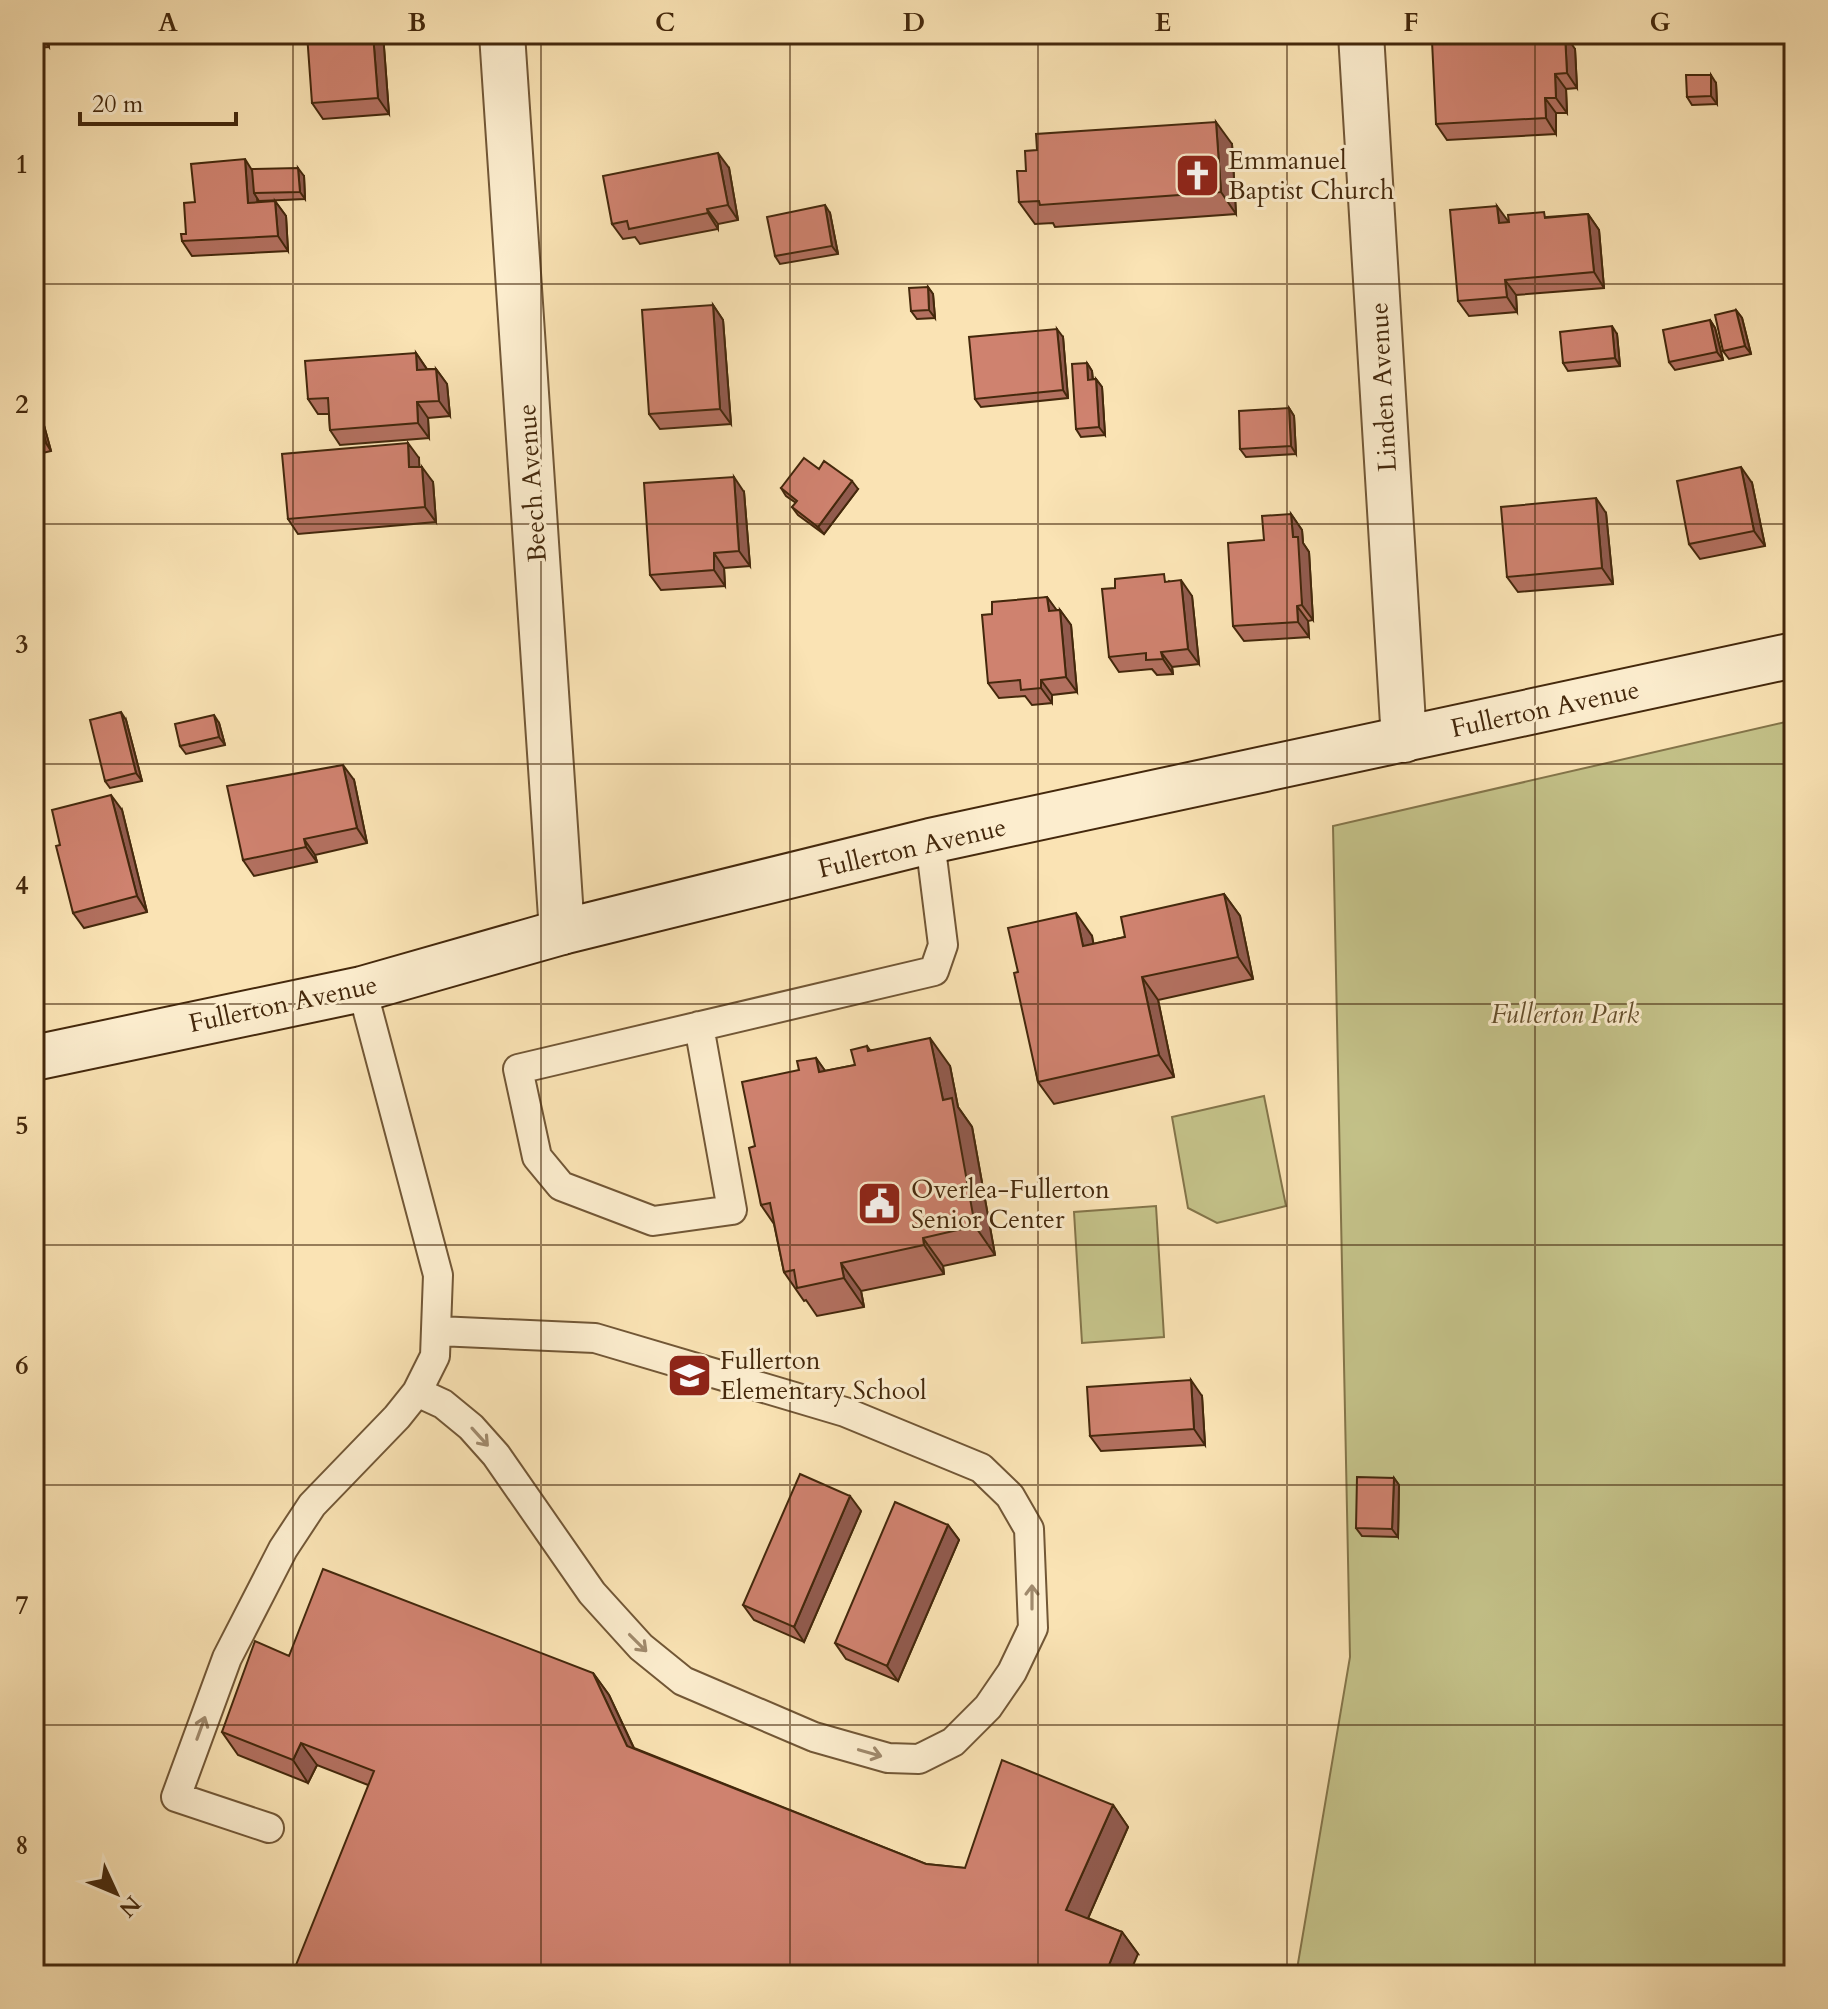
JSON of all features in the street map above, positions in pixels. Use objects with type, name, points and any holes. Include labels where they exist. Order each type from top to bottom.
[{"type":"street","name":"Beech Avenue","points":[[502,34],[562,932]]},
{"type":"street","name":"Linden Avenue","points":[[1361,34],[1404,740]]},
{"type":"street","name":"Fullerton Avenue","points":[[34,1058],[362,989],[562,932],[930,841],[1794,655]]},
{"type":"lane","points":[[699,1026],[732,1210],[653,1221],[561,1186],[537,1157],[518,1069],[699,1026],[934,971],[943,945],[930,841]]},
{"type":"lane","points":[[269,1828],[176,1797],[227,1658],[283,1549],[312,1505],[417,1392],[435,1356],[438,1331],[438,1275],[362,989]]},
{"type":"lane","points":[[417,1392],[443,1404],[471,1427],[496,1455],[592,1593],[641,1647],[683,1681],[814,1737],[888,1758],[919,1759],[953,1742],[988,1707],[1012,1672],[1033,1628],[1029,1529],[1010,1496],[981,1468],[845,1412],[595,1338],[438,1331]]},
{"type":"green space","name":"Fullerton Park","points":[[1794,720],[1794,1975],[1296,1975],[1350,1657],[1333,826]]},
{"type":"green space","points":[[1264,1096],[1286,1206],[1217,1223],[1188,1208],[1172,1117]]},
{"type":"green space","points":[[1156,1206],[1164,1337],[1082,1343],[1074,1212]]},
{"type":"building","points":[[34,34],[43,34],[43,39],[34,40]]},
{"type":"building","points":[[307,34],[373,34],[378,98],[312,103]]},
{"type":"building","points":[[1565,34],[1567,73],[1555,74],[1556,98],[1545,98],[1546,118],[1436,124],[1432,41]]},
{"type":"building","points":[[1686,75],[1711,75],[1711,96],[1687,97]]},
{"type":"building","points":[[1216,122],[1221,192],[1040,205],[1039,201],[1019,202],[1017,171],[1026,171],[1025,151],[1037,150],[1036,134]]},
{"type":"building","points":[[718,153],[728,205],[707,209],[708,213],[629,229],[627,221],[612,224],[603,176]]},
{"type":"building","points":[[245,159],[248,203],[275,201],[278,236],[182,241],[181,234],[186,234],[184,203],[195,202],[191,164]]},
{"type":"building","points":[[298,168],[300,192],[254,193],[252,169]]},
{"type":"building","points":[[825,205],[832,246],[775,256],[767,217]]},
{"type":"building","points":[[1497,206],[1499,223],[1509,222],[1508,215],[1544,212],[1545,218],[1588,214],[1594,272],[1505,280],[1507,297],[1458,301],[1450,210]]},
{"type":"building","points":[[928,287],[929,310],[911,311],[909,288]]},
{"type":"building","points":[[713,305],[720,409],[649,414],[642,310]]},
{"type":"building","points":[[1736,310],[1745,346],[1723,351],[1715,315]]},
{"type":"building","points":[[1710,320],[1717,352],[1669,362],[1663,330]]},
{"type":"building","points":[[1612,326],[1615,358],[1563,363],[1560,332]]},
{"type":"building","points":[[1057,329],[1063,390],[975,399],[969,337]]},
{"type":"building","points":[[416,353],[417,370],[436,369],[439,401],[417,402],[418,423],[330,430],[328,398],[308,399],[305,361]]},
{"type":"building","points":[[1087,363],[1088,380],[1096,379],[1099,427],[1076,429],[1072,364]]},
{"type":"building","points":[[34,404],[46,443],[34,446]]},
{"type":"building","points":[[1289,408],[1291,446],[1240,449],[1239,411]]},
{"type":"building","points":[[408,443],[409,467],[422,467],[425,507],[288,519],[282,454]]},
{"type":"building","points":[[804,458],[819,469],[824,461],[852,481],[818,527],[792,507],[797,501],[781,488]]},
{"type":"building","points":[[1741,467],[1754,531],[1689,544],[1677,481]]},
{"type":"building","points":[[734,477],[739,551],[714,553],[714,570],[650,575],[644,483]]},
{"type":"building","points":[[1596,498],[1602,568],[1507,577],[1501,507]]},
{"type":"building","points":[[1291,514],[1293,537],[1298,537],[1302,605],[1297,606],[1298,622],[1233,626],[1228,543],[1264,540],[1262,516]]},
{"type":"building","points":[[1164,574],[1165,582],[1181,580],[1188,649],[1161,652],[1163,659],[1146,660],[1146,653],[1109,657],[1102,589],[1115,588],[1115,579]]},
{"type":"building","points":[[1047,597],[1049,611],[1060,610],[1066,677],[1041,680],[1041,688],[1021,690],[1020,680],[988,683],[982,615],[992,614],[992,602]]},
{"type":"building","points":[[121,712],[136,773],[105,781],[90,720]]},
{"type":"building","points":[[214,715],[219,737],[180,746],[175,724]]},
{"type":"building","points":[[343,765],[357,828],[304,839],[306,847],[243,860],[227,786]]},
{"type":"building","points":[[111,795],[137,896],[73,913],[56,846],[60,845],[52,810]]},
{"type":"building","points":[[1224,894],[1238,957],[1142,977],[1159,1055],[1038,1082],[1014,973],[1018,972],[1008,928],[1076,913],[1083,946],[1125,937],[1121,917]]},
{"type":"building","name":"Overlea-Fullerton Senior Center","points":[[930,1038],[943,1100],[952,1098],[975,1226],[923,1238],[924,1245],[841,1263],[844,1278],[797,1288],[794,1270],[784,1272],[770,1203],[761,1205],[749,1148],[755,1146],[742,1082],[799,1070],[797,1061],[816,1058],[819,1072],[855,1065],[851,1050],[867,1046],[868,1051]]},
{"type":"building","points":[[1191,1380],[1194,1429],[1090,1436],[1087,1387]]},
{"type":"building","points":[[800,1474],[850,1496],[794,1627],[743,1605]]},
{"type":"building","points":[[1357,1477],[1394,1478],[1392,1529],[1356,1528]]},
{"type":"building","points":[[895,1502],[948,1525],[887,1666],[835,1643]]},
{"type":"building","points":[[323,1569],[593,1673],[627,1746],[926,1864],[965,1868],[1002,1760],[1113,1805],[1066,1910],[1122,1932],[1105,1975],[292,1975],[374,1771],[301,1743],[293,1760],[222,1732],[255,1641],[289,1656]]},
{"type":"place","name":"Emmanuel Baptist Church","points":[[1197,175]]},
{"type":"place","name":"Overlea-Fullerton Senior Center","points":[[880,1204]]},
{"type":"place","name":"Fullerton Elementary School","points":[[689,1375]]}]
